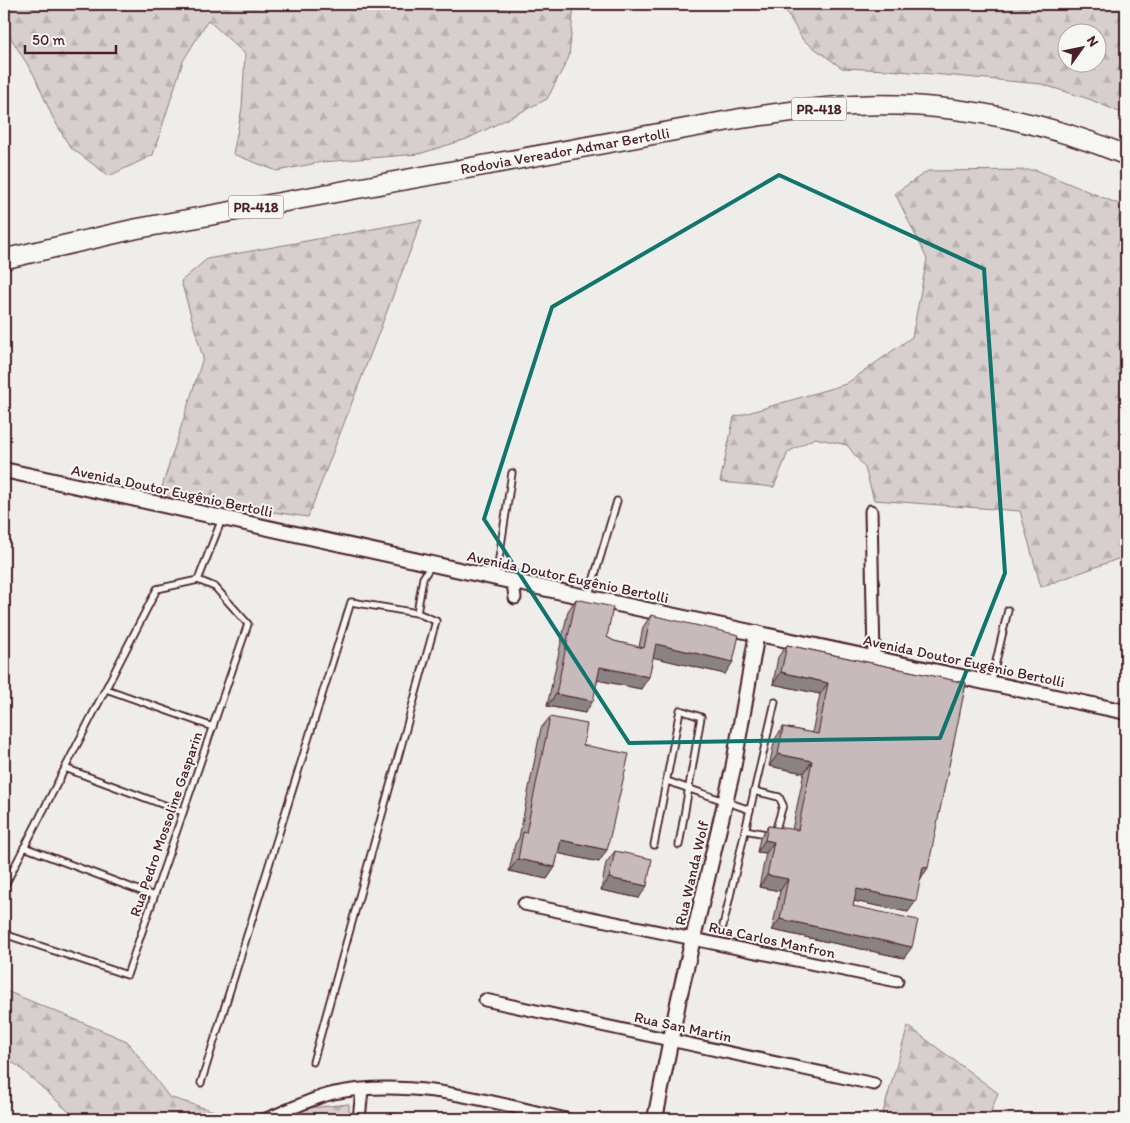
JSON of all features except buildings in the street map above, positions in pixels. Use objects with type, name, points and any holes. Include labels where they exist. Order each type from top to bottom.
[{"type":"highway","name":"Rodovia Vereador Admar Bertolli","points":[[4,259],[126,230],[738,119],[803,110],[868,105],[933,108],[992,115],[1044,127],[1126,155]]},
{"type":"street","name":"Avenida Doutor Eugênio Bertolli","points":[[4,470],[513,582],[1126,712]]},
{"type":"street","points":[[871,511],[874,658]]},
{"type":"street","points":[[513,582],[515,598]]},
{"type":"street","name":"Rua Wanda Wolf","points":[[655,1119],[693,939],[726,802],[756,633]]},
{"type":"street","name":"Rua Carlos Manfron","points":[[524,904],[897,981]]},
{"type":"street","name":"Rua San Martin","points":[[485,1000],[874,1084]]},
{"type":"street","points":[[266,1119],[332,1093],[387,1088],[455,1094],[566,1119]]},
{"type":"street","points":[[358,1119],[362,1090]]},
{"type":"lane","points":[[496,578],[512,473]]},
{"type":"lane","points":[[588,598],[617,501]]},
{"type":"lane","points":[[4,887],[157,590],[198,580],[222,519]]},
{"type":"lane","points":[[417,613],[423,578],[432,564]]},
{"type":"lane","name":"Rua Pedro Mossoline Gasparin","points":[[4,934],[127,975],[248,624],[215,587],[198,580]]},
{"type":"lane","points":[[201,1083],[351,602],[417,613],[436,621],[313,1062]]},
{"type":"lane","points":[[991,683],[1008,610]]},
{"type":"lane","points":[[106,689],[213,727]]},
{"type":"lane","points":[[723,926],[775,702]]},
{"type":"lane","points":[[654,845],[680,710],[701,717],[680,845]]},
{"type":"lane","points":[[65,768],[184,812]]},
{"type":"lane","points":[[667,781],[750,810]]},
{"type":"lane","points":[[745,830],[771,835],[775,832],[783,804],[779,797],[754,791]]},
{"type":"lane","points":[[24,847],[154,896]]},
{"type":"highlighted area","points":[[779,175],[984,269],[1005,573],[940,738],[629,743],[484,519],[552,307]]},
{"type":"green space","points":[[4,4],[574,4],[569,57],[547,99],[467,139],[419,154],[322,162],[277,171],[233,154],[242,108],[245,54],[208,20],[183,61],[153,155],[109,176],[70,147],[53,118],[34,75],[4,27]]},
{"type":"green space","points":[[782,4],[1126,4],[1126,115],[1089,99],[1041,84],[889,70],[842,68],[803,40]]},
{"type":"green space","points":[[1036,170],[1126,207],[1126,556],[1041,587],[1020,511],[874,500],[865,468],[847,445],[815,438],[788,452],[774,487],[720,482],[734,417],[846,384],[912,337],[927,259],[895,193],[928,171]]},
{"type":"green space","points":[[422,220],[308,517],[159,496],[203,358],[181,281],[207,259]]},
{"type":"green space","points":[[4,990],[127,1041],[169,1097],[230,1116],[349,1104],[349,1119],[77,1119],[18,1066],[4,1057]]},
{"type":"green space","points":[[908,1026],[998,1093],[988,1119],[881,1119]]}]
